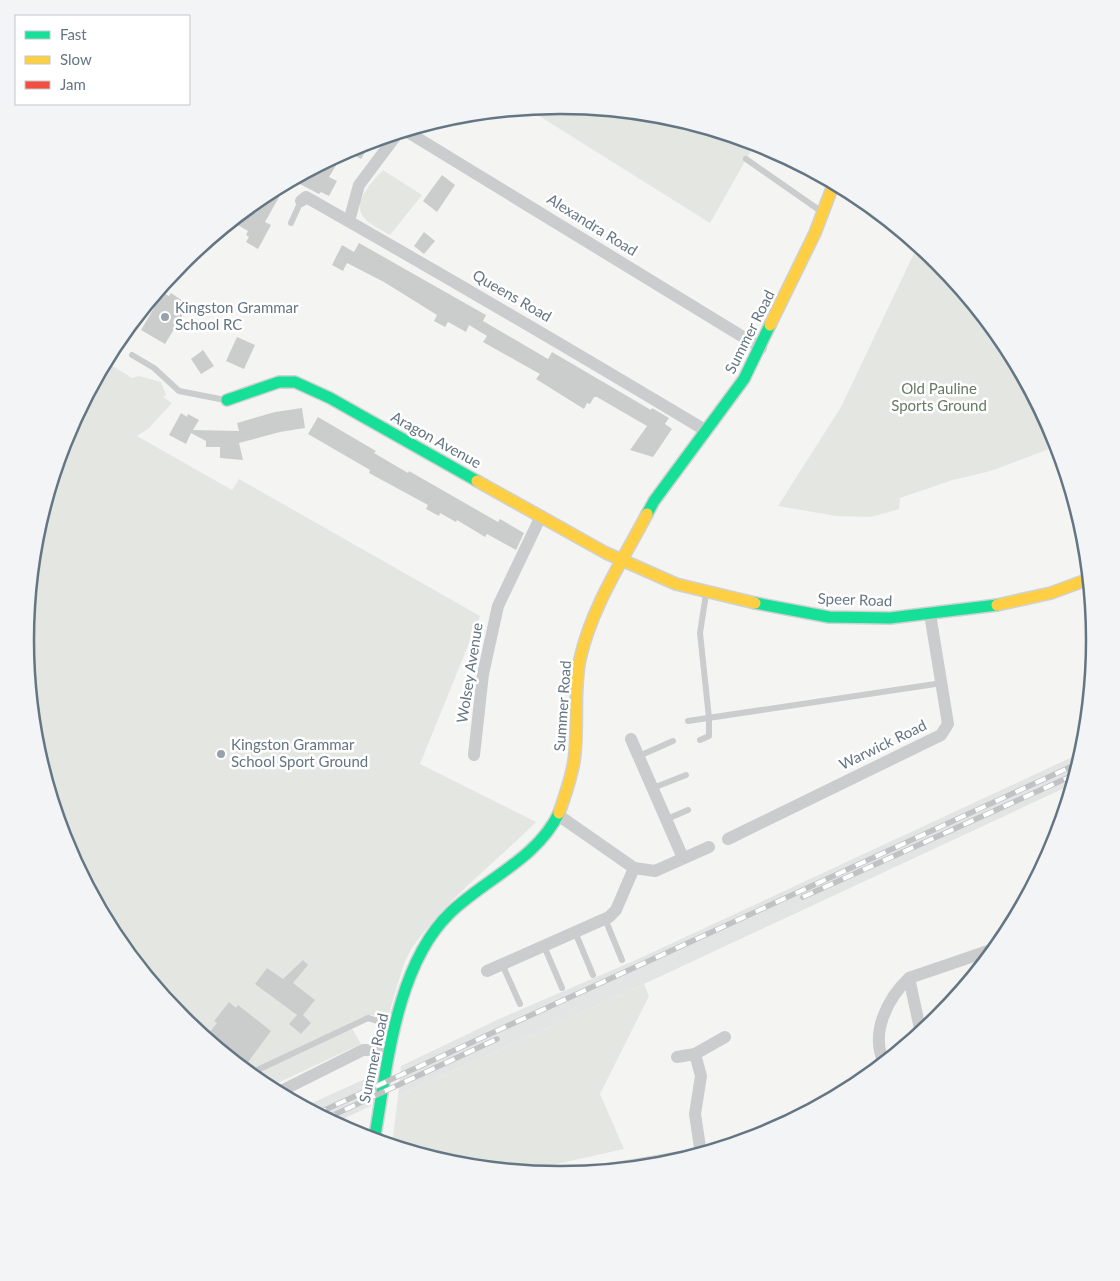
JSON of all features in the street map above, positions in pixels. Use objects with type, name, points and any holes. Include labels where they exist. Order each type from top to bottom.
[{"type":"main road","name":"Summer Road","points":[[375,1133],[390,1050],[405,992],[416,962],[437,929],[464,900],[516,863],[534,846],[558,815],[570,781],[574,760],[580,660],[588,632],[612,576],[623,560],[654,501],[744,379],[761,348],[823,213],[831,190]]},
{"type":"main road","name":"Aragon Avenue","points":[[226,400],[279,382],[295,382],[330,398],[540,516],[623,560]]},
{"type":"main road","name":"Speer Road","points":[[623,560],[676,584],[706,593],[775,608],[829,616],[890,618],[1013,603],[1051,593],[1083,581]]},
{"type":"street","name":"Alexandra Road","points":[[413,135],[761,348]]},
{"type":"street","points":[[349,221],[359,186],[391,142]]},
{"type":"street","name":"Queens Road","points":[[301,201],[306,197],[349,221],[533,326],[705,430]]},
{"type":"street","name":"Wolsey Avenue","points":[[474,755],[483,674],[498,606],[540,516]]},
{"type":"street","name":"Warwick Road","points":[[728,839],[941,735],[948,724],[930,614]]},
{"type":"street","points":[[631,738],[683,858]]},
{"type":"street","points":[[558,815],[634,868],[655,870],[709,847]]},
{"type":"street","points":[[486,971],[605,919],[616,910],[634,868]]},
{"type":"street","points":[[882,1056],[879,1041],[880,1025],[887,1007],[898,988],[909,978],[984,952]]},
{"type":"street","points":[[909,978],[919,1025]]},
{"type":"street","points":[[677,1058],[694,1054],[724,1037]]},
{"type":"street","points":[[285,1089],[363,1050],[390,1050]]},
{"type":"street","points":[[694,1054],[701,1076],[695,1114],[699,1148]]},
{"type":"lane","points":[[746,159],[823,213]]},
{"type":"lane","points":[[291,223],[301,201]]},
{"type":"lane","points":[[132,355],[154,368],[179,391],[226,400]]},
{"type":"lane","points":[[700,740],[709,736],[709,718],[700,633],[706,593]]},
{"type":"lane","points":[[688,721],[942,684]]},
{"type":"lane","points":[[639,756],[674,741]]},
{"type":"lane","points":[[653,788],[686,774]]},
{"type":"lane","points":[[667,819],[688,810]]},
{"type":"lane","points":[[605,919],[622,960]]},
{"type":"lane","points":[[575,932],[593,974]]},
{"type":"lane","points":[[544,946],[562,988]]},
{"type":"lane","points":[[502,964],[520,1004]]},
{"type":"lane","points":[[257,1070],[368,1018],[396,1026]]},
{"type":"shaded area","points":[[1073,757],[1065,788],[644,984],[398,1096],[401,1066],[499,1019],[638,959]]},
{"type":"shaded area","points":[[376,1074],[371,1106],[342,1119],[311,1103]]},
{"type":"green space","points":[[537,115],[594,115],[663,124],[696,132],[751,150],[710,223]]},
{"type":"green space","points":[[383,170],[422,195],[390,235],[366,220],[361,214],[360,207],[364,193]]},
{"type":"green space","name":"Old Pauline Sports Ground","points":[[915,252],[956,294],[998,348],[1032,408],[1050,449],[991,471],[953,480],[900,498],[899,509],[871,517],[836,516],[778,506],[841,407]]},
{"type":"green space","name":"Kingston Grammar School Sport Ground","points":[[111,365],[132,378],[139,376],[161,382],[166,395],[163,397],[172,403],[148,429],[137,436],[232,490],[239,479],[480,616],[420,764],[536,822],[439,914],[412,948],[398,981],[388,1017],[371,1015],[349,1023],[361,1044],[277,1083],[240,1058],[188,1013],[142,961],[104,904],[74,842],[62,810],[52,777],[38,709],[34,640],[38,572],[52,504],[62,471],[88,408]]},
{"type":"green space","points":[[644,984],[649,996],[600,1094],[624,1149],[545,1167],[526,1166],[457,1157],[393,1140],[398,1096]]},
{"type":"building","points":[[366,152],[361,159],[355,156]]},
{"type":"building","points":[[336,165],[329,177],[337,181],[329,196],[321,192],[319,194],[299,184]]},
{"type":"building","points":[[442,175],[455,185],[437,212],[423,201]]},
{"type":"building","points":[[280,196],[265,222],[271,225],[258,249],[246,242],[249,237],[246,235],[248,231],[238,225]]},
{"type":"building","points":[[424,232],[435,241],[424,254],[414,246]]},
{"type":"building","points":[[359,243],[486,315],[483,321],[548,359],[552,352],[651,410],[652,408],[669,418],[665,424],[672,429],[653,457],[630,450],[647,426],[597,397],[594,397],[590,404],[587,403],[584,409],[536,379],[540,374],[483,342],[487,336],[469,325],[466,332],[448,322],[445,327],[434,321],[437,315],[384,282],[347,263],[343,271],[332,265],[342,245],[354,252]]},
{"type":"building","name":"Kingston Grammar School RC","points":[[171,293],[189,305],[165,344],[141,330],[158,301],[165,294],[169,296]]},
{"type":"building","points":[[237,337],[255,345],[244,369],[226,361]]},
{"type":"building","points":[[203,350],[214,366],[201,374],[191,359]]},
{"type":"building","points":[[302,408],[305,428],[280,432],[239,443],[243,460],[220,458],[220,447],[206,447],[206,441],[191,433],[186,444],[169,435],[181,413],[187,417],[188,414],[199,420],[193,430],[239,431],[237,423],[275,412]]},
{"type":"building","points":[[318,417],[376,451],[374,453],[408,473],[409,471],[498,522],[500,519],[524,533],[516,550],[487,534],[485,537],[457,520],[456,522],[440,513],[439,516],[426,509],[428,505],[369,473],[370,470],[308,434]]},
{"type":"building","points":[[303,960],[308,965],[293,983],[315,1000],[303,1015],[311,1023],[301,1034],[289,1024],[297,1015],[255,984],[267,968],[283,979]]},
{"type":"building","points":[[229,1002],[236,1008],[238,1005],[271,1031],[247,1063],[209,1033],[217,1023],[214,1021]]},
{"type":"railway","points":[[324,1110],[1070,767]]},
{"type":"railway","points":[[803,897],[1068,778]]},
{"type":"railway","points":[[333,1115],[497,1039]]},
{"type":"traffic: fast","points":[[647,514],[654,501],[744,379],[770,325]]},
{"type":"traffic: fast","points":[[227,400],[279,382],[295,382],[330,398],[477,481]]},
{"type":"traffic: fast","points":[[755,603],[829,617],[890,618],[997,605]]},
{"type":"traffic: fast","points":[[375,1133],[396,1020],[405,989],[431,935],[450,913],[509,868],[538,843],[559,813]]},
{"type":"traffic: slow","points":[[770,325],[815,233],[831,190]]},
{"type":"traffic: slow","points":[[477,481],[606,553],[676,584],[755,603]]},
{"type":"traffic: slow","points":[[559,813],[570,781],[574,761],[578,672],[585,639],[600,602],[647,514]]},
{"type":"traffic: slow","points":[[997,605],[1051,593],[1083,581]]},
{"type":"place","name":"Kingston Grammar School RC","points":[[165,317]]},
{"type":"place","name":"Kingston Grammar School Sport Ground","points":[[221,754]]}]
